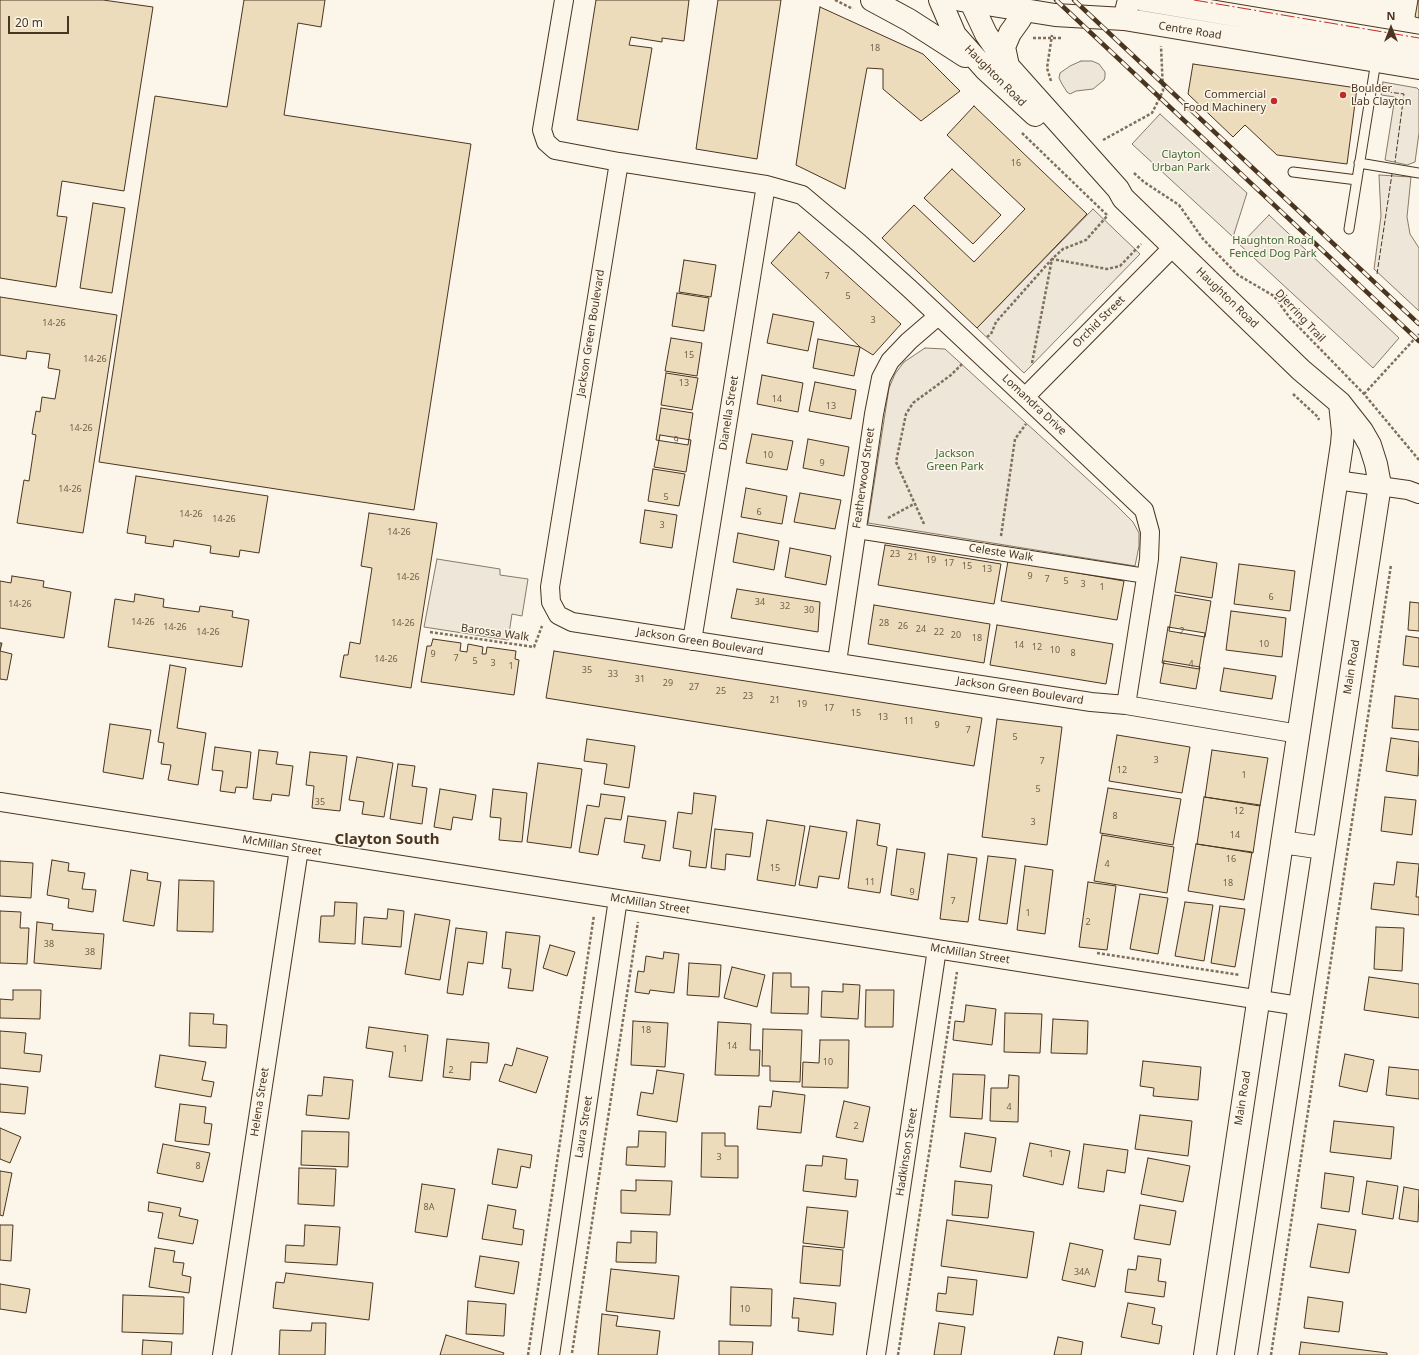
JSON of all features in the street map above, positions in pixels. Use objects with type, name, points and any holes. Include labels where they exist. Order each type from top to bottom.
[{"type":"main road","points":[[872,0],[909,20],[986,70]]},
{"type":"main road","name":"Haughton Road","points":[[940,0],[955,35],[986,70],[1118,189]]},
{"type":"main road","points":[[1132,14],[1150,0]]},
{"type":"main road","name":"Centre Road","points":[[1150,0],[1208,6],[1419,46]]},
{"type":"main road","name":"Haughton Road","points":[[967,1],[986,34],[1008,66],[1118,189],[1123,198],[1301,370],[1340,403],[1362,431],[1370,445],[1376,464],[1380,485]]},
{"type":"main road","name":"Centre Road","points":[[967,1],[1055,15],[1132,14],[1419,68]]},
{"type":"main road","points":[[1008,66],[1004,47],[1010,33],[1025,10]]},
{"type":"main road","points":[[1336,480],[1343,432],[1340,403]]},
{"type":"main road","name":"Main Road","points":[[1205,1355],[1336,480]]},
{"type":"main road","name":"Main Road","points":[[1246,1355],[1380,485]]},
{"type":"main road","points":[[1282,842],[1323,848]]},
{"type":"street","name":"Lomandra Drive","points":[[564,0],[542,130],[546,142],[555,150],[619,162],[766,185],[802,196],[859,243],[1144,510],[1150,532],[1149,559],[1126,705]]},
{"type":"street","name":"Jackson Green Boulevard","points":[[619,162],[550,587],[551,602],[558,615],[572,622],[1091,702],[1126,705],[1299,734]]},
{"type":"street","name":"Dianella Street","points":[[692,641],[766,185]]},
{"type":"street","name":"Orchid Street","points":[[1025,397],[1174,247]]},
{"type":"street","name":"Featherwood Street","points":[[837,662],[874,414],[881,378],[890,361],[938,316]]},
{"type":"street","points":[[1336,480],[1380,485],[1408,490],[1419,494]]},
{"type":"street","name":"Celeste Walk","points":[[857,531],[1146,576]]},
{"type":"street","name":"McMillan Street","points":[[0,802],[1299,1006]]},
{"type":"street","name":"Helena Street","points":[[222,1355],[298,849]]},
{"type":"street","name":"Laura Street","points":[[550,1355],[618,899]]},
{"type":"street","name":"Hadkinson Street","points":[[876,1355],[937,949]]},
{"type":"lane","points":[[1349,229],[1376,61]]},
{"type":"lane","points":[[1359,163],[1419,173]]},
{"type":"lane","points":[[1293,172],[1356,180]]},
{"type":"path","points":[[1052,31],[1048,75],[1053,86]]},
{"type":"path","points":[[1028,38],[1051,38]]},
{"type":"path","points":[[1102,141],[1152,113],[1163,91],[1161,43]]},
{"type":"path","points":[[1098,135],[1106,145]]},
{"type":"path","name":"Djerring Trail","points":[[1132,171],[1144,182],[1179,205],[1203,239],[1238,275],[1274,296],[1290,318],[1364,394],[1419,460]]},
{"type":"path","points":[[1108,215],[1113,220]]},
{"type":"path","points":[[1025,397],[1052,259],[1107,269],[1120,266],[1155,229]]},
{"type":"path","points":[[1134,241],[1158,263]]},
{"type":"path","points":[[1364,394],[1419,334]]},
{"type":"path","points":[[1290,390],[1318,418],[1320,423]]},
{"type":"path","points":[[998,553],[1015,439],[1020,431],[1039,410]]},
{"type":"path","points":[[879,534],[882,521],[914,504]]},
{"type":"path","points":[[1271,1355],[1392,561]]},
{"type":"path","name":"Barossa Walk","points":[[430,632],[534,647],[551,602]]},
{"type":"path","points":[[528,1355],[594,915]]},
{"type":"path","points":[[571,1355],[638,922]]},
{"type":"path","points":[[898,1355],[957,971]]},
{"type":"green space","points":[[1081,61],[1092,61],[1099,64],[1105,72],[1104,80],[1093,89],[1076,91],[1070,94],[1067,92],[1059,78],[1060,73]]},
{"type":"green space","points":[[1383,82],[1417,88],[1419,90],[1419,133],[1415,162],[1407,165],[1385,160],[1395,97],[1381,95]]},
{"type":"green space","name":"Clayton Urban Park","points":[[1160,114],[1247,193],[1233,237],[1132,144]]},
{"type":"green space","points":[[1379,175],[1411,177],[1407,217],[1410,234],[1419,248],[1419,311],[1374,269],[1381,216]]},
{"type":"green space","points":[[1093,209],[1140,254],[1024,373],[977,328]]},
{"type":"green space","name":"Haughton Road Fenced Dog Park","points":[[1269,215],[1399,338],[1373,368],[1240,245]]},
{"type":"green space","name":"Jackson Green Park","points":[[925,348],[945,349],[1133,522],[1139,533],[1139,546],[1135,566],[868,523],[889,388],[895,374],[904,362]]},
{"type":"green space","points":[[437,559],[500,569],[500,575],[528,579],[522,616],[512,614],[508,640],[424,627]]},
{"type":"building","points":[[0,0],[103,0],[153,7],[124,191],[62,181],[57,216],[67,217],[56,287],[0,278]]},
{"type":"building","points":[[244,0],[325,0],[321,27],[298,23],[284,115],[471,144],[414,510],[99,462],[155,96],[227,107]]},
{"type":"building","points":[[596,0],[689,0],[684,41],[662,38],[662,42],[631,37],[629,45],[652,48],[638,130],[577,120]]},
{"type":"building","points":[[718,0],[781,0],[757,159],[696,149]]},
{"type":"building","points":[[1419,0],[1419,18],[1415,17]]},
{"type":"building","points":[[820,7],[923,54],[960,91],[921,121],[883,89],[883,69],[867,68],[845,189],[796,165]]},
{"type":"building","points":[[1193,64],[1357,88],[1347,164],[1277,155],[1245,125],[1233,137],[1188,94]]},
{"type":"building","points":[[974,106],[1087,214],[977,328],[882,238],[914,205],[974,262],[1025,209],[947,135]]},
{"type":"building","points":[[952,169],[1001,215],[973,244],[924,198]]},
{"type":"building","points":[[93,203],[125,208],[112,293],[80,288]]},
{"type":"building","points":[[799,232],[901,324],[873,355],[860,347],[771,263]]},
{"type":"building","points":[[684,260],[716,265],[711,297],[679,292]]},
{"type":"building","points":[[677,293],[709,298],[704,331],[672,326]]},
{"type":"building","points":[[0,297],[117,315],[83,533],[17,523],[24,480],[29,481],[36,435],[32,434],[36,411],[40,412],[42,397],[55,399],[60,370],[48,368],[50,354],[27,351],[26,359],[0,355]]},
{"type":"building","points":[[773,314],[814,322],[808,351],[767,343]]},
{"type":"building","points":[[671,338],[702,343],[697,376],[665,371]]},
{"type":"building","points":[[818,339],[860,347],[854,376],[813,368]]},
{"type":"building","points":[[666,373],[698,378],[692,410],[661,405]]},
{"type":"building","points":[[762,375],[803,383],[798,412],[757,404]]},
{"type":"building","points":[[815,382],[856,390],[851,419],[809,411]]},
{"type":"building","points":[[661,408],[693,413],[688,445],[656,440]]},
{"type":"building","points":[[752,434],[793,441],[787,470],[746,463]]},
{"type":"building","points":[[660,435],[691,440],[686,472],[654,467]]},
{"type":"building","points":[[808,439],[849,447],[844,476],[803,468]]},
{"type":"building","points":[[653,469],[685,474],[679,506],[648,501]]},
{"type":"building","points":[[136,476],[268,496],[259,553],[240,550],[239,557],[210,553],[211,546],[174,540],[173,547],[145,543],[146,536],[127,533]]},
{"type":"building","points":[[746,488],[787,496],[782,524],[741,517]]},
{"type":"building","points":[[800,493],[841,500],[835,529],[794,522]]},
{"type":"building","points":[[645,510],[677,515],[672,548],[640,543]]},
{"type":"building","points":[[369,513],[437,523],[411,688],[340,677],[344,655],[348,655],[350,642],[360,644],[372,568],[361,566]]},
{"type":"building","points":[[738,533],[779,541],[774,570],[733,562]]},
{"type":"building","points":[[885,545],[1001,564],[994,604],[878,585]]},
{"type":"building","points":[[790,548],[831,556],[826,585],[785,577]]},
{"type":"building","points":[[1181,557],[1217,563],[1212,598],[1175,592]]},
{"type":"building","points":[[1008,561],[1124,581],[1117,620],[1001,601]]},
{"type":"building","points":[[1239,564],[1295,571],[1290,611],[1234,604]]},
{"type":"building","points":[[12,576],[44,581],[43,587],[71,592],[64,638],[0,628],[0,581],[11,583]]},
{"type":"building","points":[[737,589],[820,602],[818,632],[731,618]]},
{"type":"building","points":[[135,594],[164,599],[163,607],[199,612],[200,606],[233,611],[232,617],[249,620],[242,667],[108,647],[115,599],[134,602]]},
{"type":"building","points":[[1175,595],[1211,601],[1205,637],[1169,631]]},
{"type":"building","points":[[1410,602],[1419,603],[1419,631],[1408,630]]},
{"type":"building","points":[[874,605],[990,624],[984,663],[868,644]]},
{"type":"building","points":[[1231,611],[1286,618],[1282,657],[1226,650]]},
{"type":"building","points":[[997,625],[1113,644],[1106,684],[990,665]]},
{"type":"building","points":[[1168,627],[1205,633],[1199,669],[1162,663]]},
{"type":"building","points":[[1406,636],[1419,638],[1419,667],[1403,665]]},
{"type":"building","points":[[433,639],[461,643],[460,651],[467,652],[468,644],[483,647],[482,654],[486,654],[487,647],[516,651],[515,659],[519,660],[514,695],[421,682],[427,646],[431,646]]},
{"type":"building","points":[[0,651],[12,654],[7,680],[0,679]]},
{"type":"building","points":[[554,651],[982,718],[974,766],[546,698]]},
{"type":"building","points":[[1164,661],[1200,667],[1196,689],[1160,683]]},
{"type":"building","points":[[170,665],[186,668],[177,728],[206,733],[198,785],[168,780],[171,765],[161,764],[164,743],[158,742]]},
{"type":"building","points":[[1224,668],[1276,676],[1272,699],[1220,691]]},
{"type":"building","points":[[1395,696],[1419,699],[1419,730],[1392,728]]},
{"type":"building","points":[[997,719],[1062,727],[1047,845],[982,837]]},
{"type":"building","points":[[110,724],[151,730],[143,779],[103,772]]},
{"type":"building","points":[[1117,735],[1190,747],[1182,793],[1109,781]]},
{"type":"building","points":[[1391,738],[1419,742],[1418,776],[1386,771]]},
{"type":"building","points":[[587,739],[635,746],[629,788],[604,784],[607,764],[584,761]]},
{"type":"building","points":[[215,747],[251,752],[247,788],[236,787],[235,793],[220,791],[223,771],[212,770]]},
{"type":"building","points":[[259,750],[278,752],[276,764],[293,766],[289,796],[272,794],[271,801],[253,799]]},
{"type":"building","points":[[1212,750],[1268,758],[1260,806],[1205,797]]},
{"type":"building","points":[[310,752],[347,756],[340,811],[312,808],[314,786],[306,785]]},
{"type":"building","points":[[357,757],[393,763],[384,817],[362,814],[364,802],[349,800]]},
{"type":"building","points":[[538,763],[582,769],[571,848],[527,842]]},
{"type":"building","points":[[398,764],[415,766],[412,786],[427,788],[422,824],[390,819]]},
{"type":"building","points":[[1108,788],[1181,799],[1173,845],[1100,833]]},
{"type":"building","points":[[440,789],[476,795],[472,820],[453,817],[451,830],[434,827]]},
{"type":"building","points":[[493,789],[527,793],[522,842],[499,840],[501,818],[490,817]]},
{"type":"building","points":[[694,793],[716,796],[706,868],[689,866],[691,851],[673,848],[678,812],[692,814]]},
{"type":"building","points":[[601,794],[625,797],[621,820],[605,818],[598,855],[579,852],[587,805],[599,807]]},
{"type":"building","points":[[1204,797],[1260,805],[1253,853],[1197,844]]},
{"type":"building","points":[[1385,797],[1416,800],[1412,835],[1381,831]]},
{"type":"building","points":[[628,816],[666,821],[660,861],[642,858],[645,845],[624,842]]},
{"type":"building","points":[[767,820],[805,826],[795,886],[757,880]]},
{"type":"building","points":[[857,820],[880,824],[877,845],[887,847],[880,893],[848,888]]},
{"type":"building","points":[[810,826],[847,832],[839,879],[819,876],[817,888],[799,885]]},
{"type":"building","points":[[715,829],[753,833],[750,857],[726,854],[725,870],[711,868]]},
{"type":"building","points":[[1102,835],[1174,847],[1167,893],[1094,881]]},
{"type":"building","points":[[1196,844],[1252,852],[1244,900],[1188,891]]},
{"type":"building","points":[[897,849],[925,853],[918,900],[891,895]]},
{"type":"building","points":[[948,854],[977,858],[968,922],[940,919]]},
{"type":"building","points":[[988,856],[1016,859],[1007,924],[979,920]]},
{"type":"building","points":[[52,860],[69,863],[68,871],[85,873],[82,889],[96,890],[93,912],[68,908],[69,899],[47,895]]},
{"type":"building","points":[[0,861],[33,863],[31,898],[0,896]]},
{"type":"building","points":[[1397,862],[1419,864],[1416,897],[1419,897],[1419,915],[1371,909],[1374,883],[1394,885]]},
{"type":"building","points":[[1025,866],[1053,870],[1045,934],[1017,930]]},
{"type":"building","points":[[131,870],[148,873],[147,880],[161,882],[154,926],[123,921]]},
{"type":"building","points":[[179,880],[214,881],[213,932],[177,931]]},
{"type":"building","points":[[1088,882],[1116,886],[1107,950],[1079,947]]},
{"type":"building","points":[[1140,894],[1168,898],[1158,954],[1130,949]]},
{"type":"building","points":[[335,902],[357,903],[355,944],[319,942],[321,916],[334,916]]},
{"type":"building","points":[[1185,902],[1213,905],[1204,961],[1175,956]]},
{"type":"building","points":[[1220,906],[1245,909],[1235,967],[1211,963]]},
{"type":"building","points":[[388,909],[404,911],[401,947],[362,944],[364,917],[387,919]]},
{"type":"building","points":[[0,911],[21,912],[20,928],[29,928],[27,964],[0,963]]},
{"type":"building","points":[[415,914],[450,920],[440,980],[405,974]]},
{"type":"building","points":[[37,922],[53,924],[52,930],[104,934],[101,969],[34,963]]},
{"type":"building","points":[[1376,927],[1404,928],[1402,971],[1374,969]]},
{"type":"building","points":[[456,928],[487,932],[483,964],[468,962],[463,995],[447,993]]},
{"type":"building","points":[[506,932],[540,936],[533,991],[508,988],[511,969],[502,968]]},
{"type":"building","points":[[550,945],[575,952],[567,976],[543,968]]},
{"type":"building","points":[[664,952],[679,954],[674,993],[650,990],[649,994],[635,992],[638,971],[644,972],[646,956],[663,959]]},
{"type":"building","points":[[689,963],[721,965],[719,997],[687,995]]},
{"type":"building","points":[[732,967],[765,975],[757,1007],[724,998]]},
{"type":"building","points":[[773,973],[791,973],[791,987],[809,987],[808,1014],[771,1013]]},
{"type":"building","points":[[1369,977],[1419,984],[1419,1018],[1364,1010]]},
{"type":"building","points":[[843,984],[860,985],[858,1019],[821,1017],[822,991],[843,992]]},
{"type":"building","points":[[13,990],[41,990],[40,1019],[0,1018],[0,999],[13,1000]]},
{"type":"building","points":[[866,990],[894,990],[893,1027],[865,1027]]},
{"type":"building","points":[[966,1005],[996,1009],[992,1045],[953,1040],[955,1021],[964,1022]]},
{"type":"building","points":[[190,1013],[214,1014],[213,1024],[227,1025],[226,1048],[189,1046]]},
{"type":"building","points":[[1005,1013],[1042,1014],[1040,1053],[1004,1052]]},
{"type":"building","points":[[1053,1019],[1088,1021],[1087,1054],[1051,1053]]},
{"type":"building","points":[[633,1021],[668,1023],[665,1067],[631,1065]]},
{"type":"building","points":[[718,1022],[751,1024],[750,1050],[760,1050],[759,1076],[715,1075]]},
{"type":"building","points":[[369,1027],[428,1035],[422,1081],[389,1077],[393,1052],[366,1048]]},
{"type":"building","points":[[763,1029],[802,1030],[800,1082],[770,1081],[770,1066],[762,1066]]},
{"type":"building","points":[[0,1031],[26,1033],[24,1053],[42,1055],[40,1072],[0,1068]]},
{"type":"building","points":[[447,1039],[489,1043],[487,1063],[471,1062],[470,1080],[443,1077]]},
{"type":"building","points":[[820,1040],[849,1040],[848,1088],[802,1087],[803,1062],[819,1063]]},
{"type":"building","points":[[517,1048],[548,1057],[536,1093],[499,1081],[505,1064],[512,1066]]},
{"type":"building","points":[[1345,1054],[1374,1060],[1367,1092],[1339,1086]]},
{"type":"building","points":[[160,1055],[206,1062],[202,1080],[214,1082],[211,1097],[155,1087]]},
{"type":"building","points":[[1143,1061],[1201,1067],[1198,1100],[1153,1096],[1154,1088],[1140,1086]]},
{"type":"building","points":[[1389,1067],[1419,1070],[1419,1099],[1386,1095]]},
{"type":"building","points":[[657,1070],[684,1074],[677,1122],[637,1115],[641,1092],[653,1094]]},
{"type":"building","points":[[953,1074],[985,1075],[982,1119],[950,1117]]},
{"type":"building","points":[[1009,1075],[1019,1076],[1018,1122],[990,1121],[991,1088],[1008,1088]]},
{"type":"building","points":[[324,1077],[353,1080],[349,1119],[306,1115],[308,1095],[322,1096]]},
{"type":"building","points":[[0,1084],[28,1087],[25,1114],[0,1112]]},
{"type":"building","points":[[773,1091],[805,1095],[801,1133],[757,1129],[759,1106],[771,1107]]},
{"type":"building","points":[[844,1101],[870,1107],[863,1142],[836,1137]]},
{"type":"building","points":[[180,1104],[206,1107],[204,1123],[212,1124],[209,1145],[175,1141]]},
{"type":"building","points":[[1140,1115],[1192,1121],[1188,1156],[1135,1149]]},
{"type":"building","points":[[1334,1121],[1394,1127],[1391,1159],[1330,1152]]},
{"type":"building","points":[[0,1128],[21,1137],[10,1163],[0,1159]]},
{"type":"building","points":[[302,1131],[349,1132],[348,1167],[301,1165]]},
{"type":"building","points":[[639,1131],[666,1132],[665,1167],[626,1165],[627,1147],[638,1147]]},
{"type":"building","points":[[702,1133],[725,1133],[725,1146],[738,1146],[738,1178],[701,1177]]},
{"type":"building","points":[[965,1133],[996,1138],[991,1172],[960,1167]]},
{"type":"building","points":[[1030,1143],[1070,1151],[1063,1185],[1023,1176]]},
{"type":"building","points":[[163,1144],[210,1153],[203,1182],[157,1173]]},
{"type":"building","points":[[1084,1144],[1128,1150],[1125,1173],[1107,1170],[1104,1192],[1078,1188]]},
{"type":"building","points":[[498,1149],[532,1155],[530,1168],[521,1166],[517,1188],[492,1184]]},
{"type":"building","points":[[823,1156],[847,1159],[845,1179],[858,1180],[856,1197],[803,1191],[806,1165],[822,1166]]},
{"type":"building","points":[[1148,1158],[1190,1166],[1183,1202],[1141,1194]]},
{"type":"building","points":[[299,1168],[336,1169],[334,1206],[298,1204]]},
{"type":"building","points":[[0,1171],[12,1173],[3,1216],[0,1215]]},
{"type":"building","points":[[1325,1173],[1354,1177],[1349,1212],[1321,1208]]},
{"type":"building","points":[[636,1180],[672,1181],[670,1215],[621,1213],[621,1190],[636,1191]]},
{"type":"building","points":[[955,1181],[992,1185],[988,1218],[952,1215]]},
{"type":"building","points":[[1367,1181],[1398,1186],[1393,1219],[1362,1214]]},
{"type":"building","points":[[422,1184],[455,1189],[447,1237],[415,1232]]},
{"type":"building","points":[[1404,1187],[1419,1190],[1418,1222],[1399,1219]]},
{"type":"building","points":[[149,1202],[181,1208],[179,1216],[198,1220],[193,1244],[158,1238],[163,1213],[148,1211]]},
{"type":"building","points":[[488,1205],[516,1210],[513,1228],[524,1230],[522,1245],[482,1239]]},
{"type":"building","points":[[1140,1205],[1176,1211],[1170,1245],[1134,1239]]},
{"type":"building","points":[[807,1207],[848,1211],[844,1248],[803,1243]]},
{"type":"building","points":[[947,1220],[1034,1232],[1027,1278],[941,1266]]},
{"type":"building","points":[[1318,1224],[1356,1230],[1349,1273],[1310,1267]]},
{"type":"building","points":[[0,1225],[13,1225],[11,1261],[0,1260]]},
{"type":"building","points":[[305,1225],[340,1227],[337,1265],[285,1262],[286,1245],[304,1246]]},
{"type":"building","points":[[631,1231],[657,1232],[656,1263],[616,1262],[617,1242],[631,1243]]},
{"type":"building","points":[[1070,1243],[1103,1250],[1095,1287],[1062,1280]]},
{"type":"building","points":[[803,1246],[843,1250],[840,1286],[800,1283]]},
{"type":"building","points":[[155,1248],[175,1251],[173,1262],[184,1263],[182,1275],[191,1277],[189,1293],[149,1287]]},
{"type":"building","points":[[480,1256],[519,1262],[514,1294],[475,1287]]},
{"type":"building","points":[[1138,1256],[1161,1259],[1158,1281],[1166,1282],[1164,1297],[1125,1292],[1128,1269],[1136,1270]]},
{"type":"building","points":[[611,1269],[679,1276],[674,1319],[606,1311]]},
{"type":"building","points":[[286,1273],[373,1283],[369,1320],[273,1308],[276,1282],[284,1283]]},
{"type":"building","points":[[948,1277],[977,1280],[973,1315],[936,1311],[938,1293],[946,1294]]},
{"type":"building","points":[[0,1284],[30,1289],[26,1313],[0,1309]]},
{"type":"building","points":[[731,1287],[772,1289],[771,1326],[730,1325]]},
{"type":"building","points":[[123,1295],[184,1297],[183,1334],[122,1332]]},
{"type":"building","points":[[1308,1297],[1343,1302],[1339,1332],[1304,1328]]},
{"type":"building","points":[[794,1298],[836,1303],[833,1335],[798,1331],[799,1318],[792,1318]]},
{"type":"building","points":[[468,1301],[506,1304],[504,1336],[466,1334]]},
{"type":"building","points":[[1128,1303],[1155,1308],[1152,1324],[1162,1326],[1159,1344],[1121,1337]]},
{"type":"building","points":[[602,1314],[618,1316],[616,1326],[660,1331],[657,1355],[598,1355]]},
{"type":"building","points":[[312,1323],[326,1323],[325,1355],[279,1355],[280,1330],[311,1331]]},
{"type":"building","points":[[939,1323],[965,1327],[961,1355],[934,1355]]},
{"type":"building","points":[[446,1335],[504,1353],[503,1355],[440,1355]]},
{"type":"building","points":[[1058,1337],[1083,1342],[1081,1355],[1054,1355]]},
{"type":"building","points":[[143,1340],[172,1342],[171,1355],[142,1355]]},
{"type":"building","points":[[719,1341],[753,1342],[752,1355],[719,1355]]},
{"type":"building","points":[[1301,1342],[1387,1353],[1387,1355],[1299,1355]]},
{"type":"railway","points":[[1056,0],[1419,341]]},
{"type":"railway","points":[[1074,0],[1419,324]]},
{"type":"fence","points":[[1380,91],[1404,94],[1395,162]]},
{"type":"fence","points":[[1377,274],[1392,174]]},
{"type":"power","points":[[1194,0],[1419,38]]},
{"type":"place","name":"Boulder Lab Clayton","points":[[1343,95]]},
{"type":"place","name":"Commercial Food Machinery","points":[[1274,101]]},
{"type":"district","name":"Clayton South","points":[[387,840]]}]
